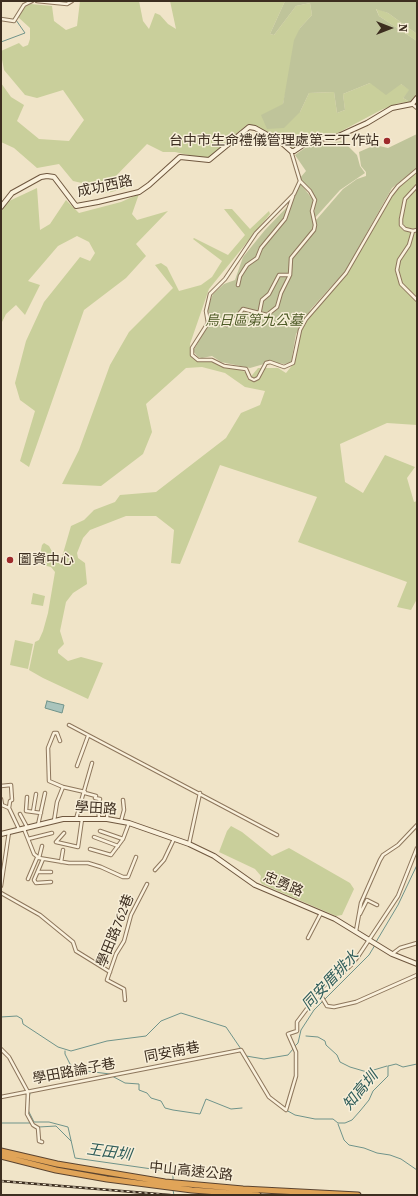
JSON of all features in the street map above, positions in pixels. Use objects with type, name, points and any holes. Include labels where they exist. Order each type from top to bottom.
[{"type":"highway","name":"中山高速公路","points":[[1,1151],[64,1166],[165,1182],[243,1189],[358,1195]]},
{"type":"highway","name":"中山高速公路","points":[[1,1156],[56,1170],[107,1179],[192,1190],[258,1195]]},
{"type":"street","points":[[1,19],[14,21],[24,5],[32,1]]},
{"type":"street","points":[[37,1],[67,4],[72,1]]},
{"type":"street","points":[[208,323],[230,324],[243,310],[267,315],[275,310],[290,275],[291,258],[314,230],[315,225],[312,212],[315,200],[310,191],[300,181],[290,151],[315,138],[334,138],[367,123],[392,108],[412,104],[417,98]]},
{"type":"street","points":[[412,104],[417,108]]},
{"type":"street","name":"成功西路","points":[[1,207],[12,193],[41,177],[47,176],[54,177],[76,206],[139,192],[150,185],[180,157],[209,160],[249,127],[255,128],[282,143],[290,151]]},
{"type":"street","points":[[294,196],[256,233],[225,279],[210,294],[206,310],[208,323],[192,348],[192,355],[198,360],[212,360],[224,366],[246,369],[250,378],[254,380],[258,378],[266,363],[270,362],[284,367],[293,363],[300,330],[312,311],[346,273],[391,194],[417,170]]},
{"type":"street","points":[[238,285],[240,276],[247,265],[257,258],[261,248],[285,219],[300,181]]},
{"type":"street","points":[[417,186],[405,199],[401,219],[403,227],[413,231],[417,230]]},
{"type":"street","points":[[413,231],[409,245],[399,260],[397,270],[401,284],[417,300]]},
{"type":"street","points":[[259,314],[262,300],[268,294],[279,275],[290,275]]},
{"type":"street","points":[[69,725],[277,835]]},
{"type":"street","points":[[60,741],[59,735],[56,732],[54,733],[48,748],[49,780],[63,787],[96,796],[95,798],[100,800],[98,806],[99,818]]},
{"type":"street","points":[[78,766],[88,736]]},
{"type":"street","points":[[76,818],[85,792],[86,787],[84,787],[92,763]]},
{"type":"street","points":[[1,786],[11,785],[12,800],[10,801],[9,808]]},
{"type":"street","points":[[54,821],[57,802],[63,787]]},
{"type":"street","points":[[38,825],[45,793]]},
{"type":"street","points":[[33,812],[36,794]]},
{"type":"street","points":[[189,844],[200,794]]},
{"type":"street","points":[[27,797],[26,811],[41,813]]},
{"type":"street","points":[[1,799],[2,805],[9,808],[23,828],[34,854],[38,858],[61,862],[88,863],[101,866],[123,877],[127,877],[136,857]]},
{"type":"street","points":[[121,821],[124,810],[123,800]]},
{"type":"street","points":[[107,819],[108,805]]},
{"type":"street","points":[[20,814],[23,828]]},
{"type":"street","name":"學田路","points":[[1,834],[54,821],[76,818],[99,818],[121,821],[189,844]]},
{"type":"street","points":[[64,834],[56,842],[78,847],[82,819]]},
{"type":"street","points":[[90,849],[111,854],[123,839],[129,824]]},
{"type":"street","points":[[355,932],[362,903],[381,858],[398,845],[417,825]]},
{"type":"street","points":[[100,831],[123,839]]},
{"type":"street","points":[[1,886],[3,857],[9,832]]},
{"type":"street","points":[[28,839],[52,833]]},
{"type":"street","points":[[94,837],[118,846]]},
{"type":"street","points":[[155,870],[164,860],[174,838]]},
{"type":"street","name":"忠勇路","points":[[189,844],[218,858],[245,879],[259,887],[321,913],[392,954]]},
{"type":"street","points":[[28,879],[42,846]]},
{"type":"street","points":[[370,941],[398,896],[415,861],[417,848]]},
{"type":"street","points":[[61,862],[63,850]]},
{"type":"street","points":[[43,859],[34,880],[36,883],[51,882]]},
{"type":"street","points":[[38,872],[51,872]]},
{"type":"street","name":"學田路762巷","points":[[125,1000],[124,989],[108,982],[110,972],[124,941],[131,915],[147,884]]},
{"type":"street","points":[[1,893],[40,915],[73,942],[76,951],[110,972]]},
{"type":"street","points":[[359,914],[367,900],[377,905]]},
{"type":"street","points":[[308,938],[321,913]]},
{"type":"street","name":"同安南巷","points":[[124,1073],[241,1050],[269,1097],[286,1110],[296,1076],[296,1052],[288,1034],[297,1031],[297,1022],[312,1002],[352,964],[370,941]]},
{"type":"street","points":[[392,954],[400,948],[417,943]]},
{"type":"street","points":[[392,954],[417,964]]},
{"type":"street","points":[[321,996],[330,1007],[356,1002],[417,975]]},
{"type":"street","name":"學田路論子巷","points":[[1,1049],[9,1057],[28,1092],[27,1114],[33,1125],[38,1128],[39,1141],[42,1142]]},
{"type":"street","name":"學田路論子巷","points":[[1,1097],[124,1073]]},
{"type":"green space","points":[[80,1],[139,1],[143,21],[149,29],[155,13],[160,15],[168,24],[176,29],[170,1],[285,1],[270,34],[274,35],[296,6],[310,3],[312,15],[300,28],[283,104],[300,112],[309,93],[334,92],[337,113],[345,110],[343,94],[370,83],[401,84],[410,90],[403,98],[410,102],[399,103],[381,110],[334,135],[317,135],[307,138],[291,149],[279,138],[248,124],[207,159],[175,152],[163,152],[147,144],[113,179],[127,188],[107,193],[95,186],[73,181],[59,164],[37,168],[14,148],[1,142],[1,83],[11,97],[24,105],[17,121],[39,139],[69,141],[84,120],[63,90],[37,98],[25,95],[4,70],[1,54],[1,51],[19,43],[23,47],[28,45],[30,39],[30,28],[18,17],[25,7],[31,4],[52,6],[54,21],[66,30],[77,26]]},
{"type":"green space","points":[[285,1],[417,1],[417,34],[388,13],[376,9],[379,16],[417,41],[417,97],[410,102],[403,98],[409,90],[401,84],[386,95],[370,83],[343,94],[345,110],[337,113],[334,92],[309,93],[300,112],[284,128],[267,129],[261,115],[283,104],[294,40],[300,28],[312,15],[310,3],[296,6],[274,35],[270,34]]},
{"type":"green space","points":[[376,8],[388,13],[417,34],[417,41],[379,16]]},
{"type":"green space","name":"烏日區第九公墓","points":[[417,134],[417,168],[392,188],[346,270],[311,309],[296,334],[291,363],[284,364],[271,362],[250,368],[221,362],[212,356],[202,358],[198,357],[193,351],[209,324],[208,306],[213,294],[224,284],[235,280],[243,257],[265,230],[287,207],[301,184],[313,200],[314,221],[343,189],[357,179],[366,176],[366,172],[361,166],[359,152],[375,145],[388,148]]},
{"type":"green space","points":[[343,141],[357,155],[360,166],[365,173],[340,190],[314,219],[315,199],[300,178],[306,171],[295,155],[305,148],[314,145]]},
{"type":"green space","points":[[417,171],[417,184],[404,199],[399,218],[400,227],[403,230],[414,233],[417,232],[417,425],[387,423],[340,444],[345,482],[363,493],[385,455],[415,467],[407,478],[414,502],[417,501],[417,599],[411,610],[397,607],[407,582],[298,542],[317,497],[220,465],[180,564],[171,563],[174,530],[156,516],[126,516],[90,530],[83,538],[77,553],[78,558],[85,563],[87,584],[73,593],[66,602],[60,631],[64,644],[58,650],[58,653],[68,661],[81,657],[103,663],[88,699],[29,670],[35,642],[39,640],[48,613],[55,572],[51,567],[38,564],[42,545],[44,543],[49,546],[55,557],[62,557],[71,526],[84,520],[94,510],[115,502],[120,495],[156,492],[226,438],[241,413],[260,405],[265,391],[245,387],[225,373],[202,367],[186,368],[146,404],[152,432],[143,454],[101,486],[62,484],[79,450],[110,365],[129,332],[173,288],[155,265],[161,263],[167,267],[179,291],[201,285],[212,277],[222,261],[193,239],[194,238],[228,255],[245,235],[224,209],[232,209],[250,229],[269,211],[270,214],[209,289],[190,344],[191,355],[201,362],[215,362],[246,372],[248,380],[258,368],[278,368],[286,373],[294,363],[299,335],[313,310],[347,271],[377,222],[394,188]]},
{"type":"green space","points":[[37,188],[40,230],[50,224],[66,200],[79,213],[121,202],[139,194],[132,214],[137,220],[168,211],[136,244],[146,256],[126,278],[84,310],[29,467],[20,461],[35,411],[20,400],[15,383],[26,341],[44,302],[80,257],[90,261],[95,253],[89,242],[77,236],[58,246],[28,281],[40,285],[25,315],[16,305],[6,314],[1,324],[1,212],[7,202]]},
{"type":"green space","points":[[417,188],[417,229],[414,230],[405,228],[402,221],[406,200]]},
{"type":"green space","points":[[33,593],[45,596],[43,606],[31,604]]},
{"type":"green space","points":[[15,640],[33,644],[28,669],[10,665]]},
{"type":"green space","points":[[231,826],[242,832],[272,856],[289,848],[350,883],[354,889],[342,915],[336,916],[262,884],[260,881],[261,876],[255,869],[219,852],[227,831]]},
{"type":"water","points":[[47,701],[64,705],[62,713],[45,708]]},
{"type":"waterway","points":[[54,2],[61,1]]},
{"type":"waterway","points":[[14,18],[18,12]]},
{"type":"waterway","points":[[1,42],[25,33],[16,20]]},
{"type":"waterway","name":"同安厝排水","points":[[376,942],[398,905],[417,865]]},
{"type":"waterway","name":"同安厝排水","points":[[295,1046],[298,1043],[301,1030],[314,1010],[369,955],[375,945]]},
{"type":"waterway","name":"同安厝排水","points":[[1,1017],[17,1016],[22,1019],[23,1024],[58,1047],[71,1051],[107,1041],[146,1036],[161,1021],[181,1013],[226,1027],[241,1049]]},
{"type":"waterway","points":[[306,1036],[318,1037],[325,1041],[326,1045],[337,1055],[340,1062],[350,1067],[367,1072],[387,1066]]},
{"type":"waterway","name":"王田圳","points":[[1,1047],[10,1056],[18,1071]]},
{"type":"waterway","name":"同安厝排水","points":[[246,1056],[264,1059],[288,1055],[293,1049]]},
{"type":"waterway","points":[[65,1051],[70,1064],[78,1070],[110,1074]]},
{"type":"waterway","name":"知高圳","points":[[286,1110],[295,1115],[315,1119],[333,1119],[338,1123],[345,1123],[352,1120],[369,1100],[373,1091],[388,1076],[388,1066],[396,1064],[403,1067],[417,1064]]},
{"type":"waterway","points":[[112,1076],[125,1083],[139,1084],[139,1090],[147,1093],[151,1098],[161,1101],[165,1108],[173,1110],[200,1114],[206,1099],[231,1109],[242,1108]]},
{"type":"waterway","name":"王田圳","points":[[28,1105],[30,1093]]},
{"type":"waterway","name":"王田圳","points":[[28,1110],[34,1122],[49,1122],[68,1127],[75,1158],[173,1172],[173,1180]]},
{"type":"waterway","points":[[1,1123],[30,1123]]},
{"type":"waterway","points":[[338,1124],[344,1140],[349,1145],[401,1159],[417,1170]]},
{"type":"waterway","name":"王田圳","points":[[39,1127],[56,1126],[71,1141]]},
{"type":"waterway","name":"王田圳","points":[[173,1190],[174,1195]]},
{"type":"railway","points":[[1,1181],[170,1195]]},
{"type":"place","name":"台中市生命禮儀管理處第三工作站","points":[[387,141]]},
{"type":"place","name":"圖資中心","points":[[10,560]]}]
